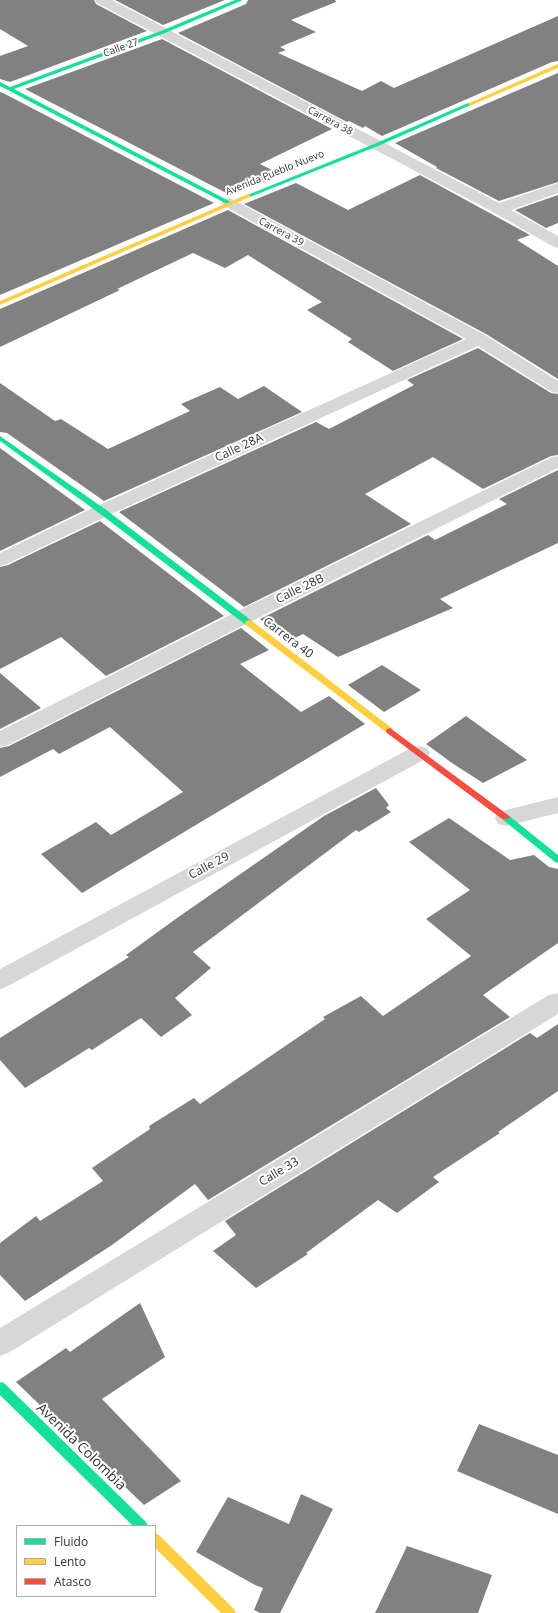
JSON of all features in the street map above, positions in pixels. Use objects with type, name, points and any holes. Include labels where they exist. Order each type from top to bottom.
[{"type":"street","name":"Carrera 38","points":[[102,0],[498,209],[558,243]]},
{"type":"street","name":"Calle 27","points":[[3,89],[162,32],[240,0]]},
{"type":"street","name":"Avenida Pueblo Nuevo","points":[[0,303],[229,203],[376,145],[558,66]]},
{"type":"street","name":"Carrera 39","points":[[3,89],[229,203],[479,339],[558,388]]},
{"type":"street","points":[[498,209],[558,188]]},
{"type":"street","name":"Calle 28A","points":[[0,560],[102,511],[479,339]]},
{"type":"street","name":"Carrera 40","points":[[0,438],[102,511],[506,818],[558,860]]},
{"type":"street","name":"Calle 28B","points":[[0,740],[241,618],[558,461]]},
{"type":"street","name":"Calle 29","points":[[0,980],[419,753]]},
{"type":"street","points":[[506,818],[558,805]]},
{"type":"street","name":"Calle 33","points":[[0,1343],[558,1002]]},
{"type":"street","name":"Avenida Colombia","points":[[0,1387],[141,1525]]},
{"type":"street","points":[[156,1540],[230,1613]]},
{"type":"building","points":[[0,0],[94,0],[96,4],[147,31],[10,82],[0,79],[0,56],[28,46],[0,29]]},
{"type":"building","points":[[115,0],[225,0],[163,25]]},
{"type":"building","points":[[248,0],[335,0],[336,2],[291,20],[316,32],[280,47],[286,50],[278,53],[362,91],[381,81],[394,88],[558,16],[558,61],[552,62],[382,136],[365,126],[363,128],[349,121],[347,122],[178,33],[246,4]]},
{"type":"building","points":[[162,39],[332,129],[260,164],[282,175],[230,195],[25,89]]},
{"type":"building","points":[[558,73],[558,182],[499,201],[436,168],[437,167],[395,143]]},
{"type":"building","points":[[0,92],[3,93],[214,203],[0,295]]},
{"type":"building","points":[[420,175],[530,235],[517,240],[558,266],[558,379],[486,334],[244,204],[296,183],[348,210]]},
{"type":"building","points":[[558,195],[558,223],[546,228],[515,210]]},
{"type":"building","points":[[228,210],[463,339],[393,371],[348,342],[352,339],[307,310],[322,302],[248,255],[225,268],[193,253],[117,289],[120,290],[0,347],[0,309]]},
{"type":"building","points":[[478,348],[551,393],[558,394],[558,455],[551,456],[483,489],[433,457],[365,494],[411,524],[244,607],[119,512],[316,422],[329,429],[414,385],[407,380]]},
{"type":"building","points":[[0,383],[55,421],[61,419],[108,449],[190,411],[181,404],[220,387],[238,399],[264,386],[302,412],[104,501],[7,433],[0,432]]},
{"type":"building","points":[[0,448],[85,510],[0,551]]},
{"type":"building","points":[[558,470],[558,543],[440,599],[453,608],[338,657],[303,634],[289,641],[260,619],[428,535],[435,540],[507,504],[499,499]]},
{"type":"building","points":[[100,521],[224,616],[106,676],[61,637],[0,669],[0,567],[8,565]]},
{"type":"building","points":[[241,628],[269,650],[240,664],[301,712],[329,696],[365,724],[82,893],[41,854],[96,822],[111,835],[183,792],[110,727],[59,754],[53,749],[0,777],[0,748],[9,746]]},
{"type":"building","points":[[382,665],[421,690],[384,712],[348,685]]},
{"type":"building","points":[[0,673],[41,708],[0,729]]},
{"type":"building","points":[[466,716],[527,760],[483,783],[426,744]]},
{"type":"building","points":[[376,788],[389,805],[386,808],[391,812],[359,832],[356,830],[193,952],[211,968],[175,998],[192,1015],[161,1037],[141,1018],[92,1050],[89,1048],[25,1088],[0,1060],[0,1038],[129,957],[126,955],[324,816]]},
{"type":"building","points":[[449,818],[510,860],[534,855],[549,867],[558,869],[558,943],[483,995],[510,1017],[208,1200],[195,1184],[112,1245],[25,1301],[0,1275],[0,1243],[36,1216],[40,1221],[103,1181],[92,1168],[150,1129],[149,1126],[194,1098],[200,1104],[325,1019],[323,1017],[361,996],[383,1016],[471,956],[426,919],[470,890],[409,842]]},
{"type":"building","points":[[558,1024],[558,1091],[498,1132],[500,1133],[433,1177],[439,1182],[397,1213],[378,1200],[306,1253],[308,1254],[256,1288],[213,1251],[236,1235],[225,1221],[530,1033],[537,1038]]},
{"type":"building","points":[[140,1303],[165,1357],[102,1399],[181,1481],[144,1505],[16,1382],[66,1348],[70,1352]]},
{"type":"building","points":[[479,1424],[558,1455],[558,1514],[457,1471]]},
{"type":"building","points":[[301,1494],[333,1509],[280,1613],[260,1613],[254,1610],[263,1588],[196,1552],[228,1497],[289,1524]]},
{"type":"building","points":[[407,1546],[492,1575],[478,1613],[375,1613]]},
{"type":"traffic: fast","points":[[9,89],[163,32],[240,0]]},
{"type":"traffic: fast","points":[[0,84],[229,203]]},
{"type":"traffic: fast","points":[[248,196],[376,145],[470,104]]},
{"type":"traffic: fast","points":[[0,438],[102,511],[249,623]]},
{"type":"traffic: fast","points":[[505,817],[558,860]]},
{"type":"traffic: fast","points":[[0,1387],[141,1525]]},
{"type":"traffic: slow","points":[[470,104],[558,66]]},
{"type":"traffic: slow","points":[[0,303],[248,196]]},
{"type":"traffic: slow","points":[[249,623],[390,731]]},
{"type":"traffic: slow","points":[[156,1540],[230,1613]]},
{"type":"traffic: jam","points":[[390,731],[505,817]]}]
